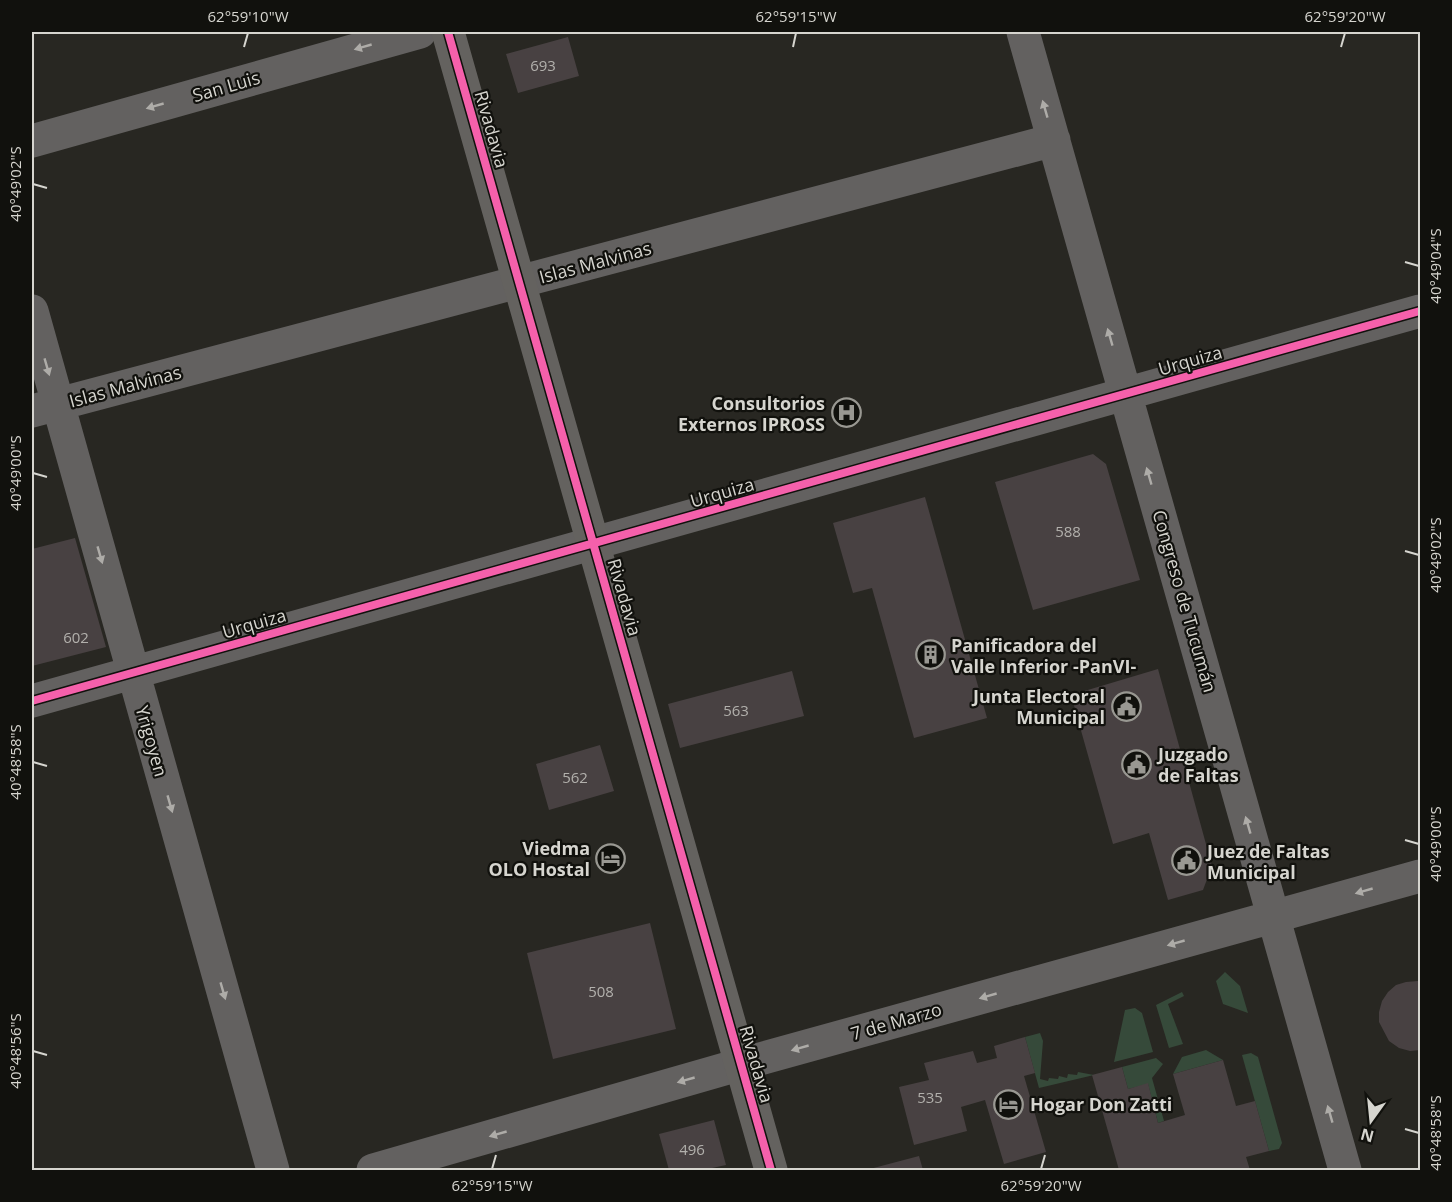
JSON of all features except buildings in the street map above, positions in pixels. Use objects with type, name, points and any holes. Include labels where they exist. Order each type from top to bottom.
[{"type":"main road","name":"Rivadavia","points":[[448,32],[771,1170]]},
{"type":"street","name":"San Luis","points":[[32,141],[420,32]]},
{"type":"street","name":"Congreso de Tucumán","points":[[1023,32],[1345,1170]]},
{"type":"street","name":"Islas Malvinas","points":[[45,408],[1054,140]]},
{"type":"street","name":"Yrigoyen","points":[[32,311],[45,408],[133,673],[273,1170]]},
{"type":"street","name":"Urquiza","points":[[32,701],[1420,311]]},
{"type":"street","name":"7 de Marzo","points":[[373,1170],[742,1064],[1420,876]]},
{"type":"green space","points":[[1225,972],[1240,986],[1248,1013],[1223,1004],[1216,981]]},
{"type":"green space","points":[[1182,992],[1184,996],[1168,1004],[1183,1044],[1169,1048],[1156,1005]]},
{"type":"green space","points":[[1135,1008],[1142,1013],[1153,1052],[1114,1062],[1125,1010]]},
{"type":"green space","points":[[1040,1033],[1043,1041],[1040,1079],[1048,1081],[1049,1078],[1058,1079],[1059,1076],[1067,1078],[1068,1074],[1077,1075],[1078,1072],[1094,1075],[1039,1088],[1025,1037]]},
{"type":"green space","points":[[1206,1050],[1223,1060],[1173,1074],[1182,1057]]},
{"type":"green space","points":[[1251,1053],[1258,1057],[1282,1143],[1279,1149],[1269,1151],[1242,1055]]},
{"type":"green space","points":[[1156,1058],[1163,1064],[1152,1078],[1164,1121],[1158,1123],[1148,1084],[1128,1089],[1122,1067]]},
{"type":"cycle path","points":[[448,32],[771,1170]]},
{"type":"cycle path","points":[[32,701],[1420,311]]},
{"type":"place","name":"Consultorios Externos IPROSS","points":[[846,413]]},
{"type":"place","name":"Panificadora del Valle Inferior -PanVI-","points":[[930,655]]},
{"type":"place","name":"Junta Electoral Municipal","points":[[1126,706]]},
{"type":"place","name":"Juzgado de Faltas","points":[[1137,764]]},
{"type":"place","name":"Viedma OLO Hostal","points":[[611,858]]},
{"type":"place","name":"Juez de Faltas Municipal","points":[[1186,861]]},
{"type":"place","name":"Hogar Don Zatti","points":[[1009,1104]]}]
